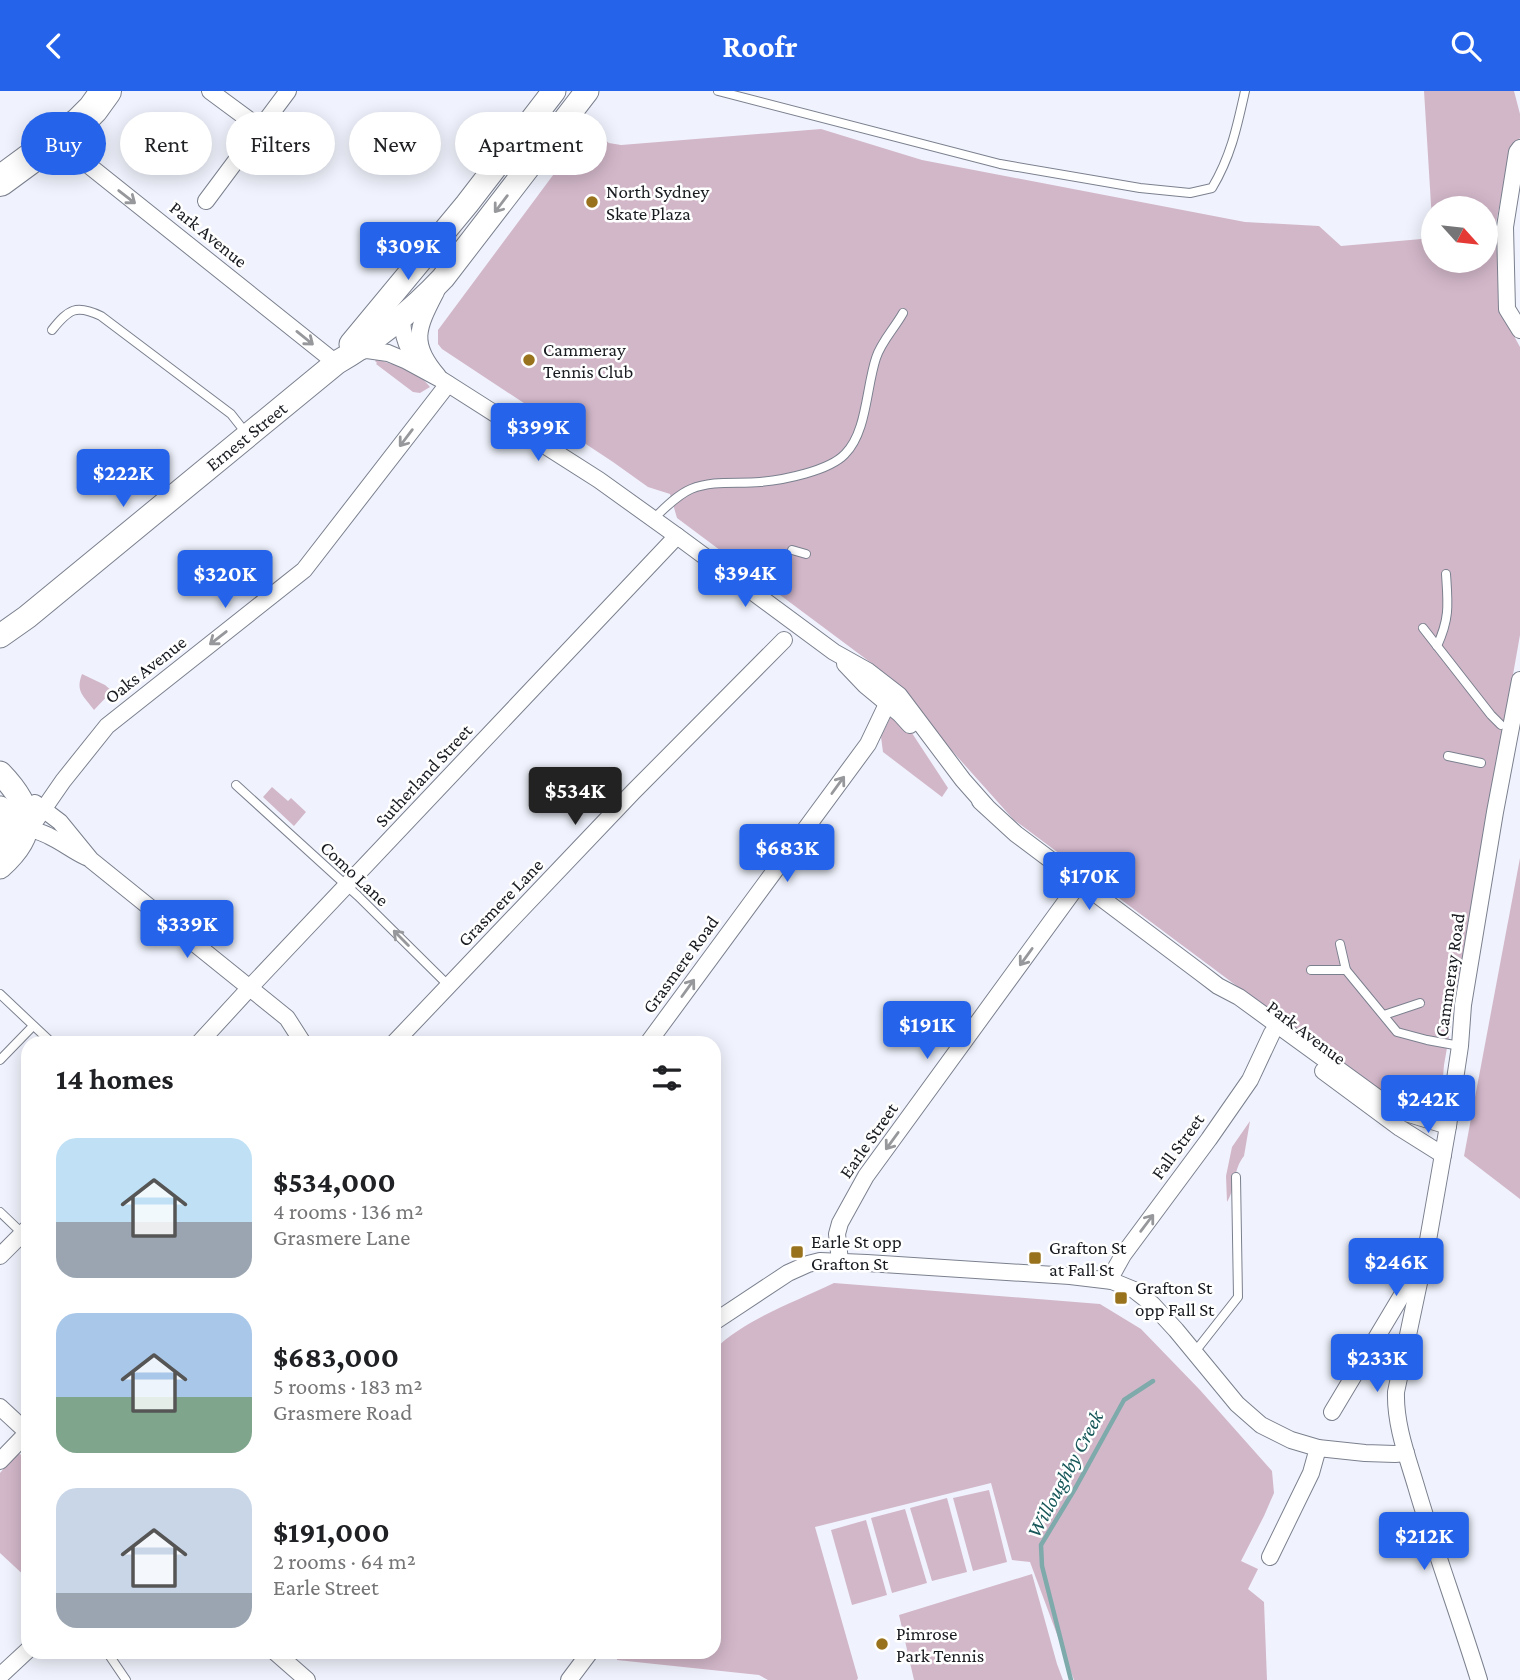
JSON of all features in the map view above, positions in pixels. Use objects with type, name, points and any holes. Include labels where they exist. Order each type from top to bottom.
[{"type":"highway","points":[[89,112],[106,91]]},
{"type":"highway","points":[[0,181],[21,166]]},
{"type":"main road","name":"Ernest Street","points":[[345,358],[554,91]]},
{"type":"main road","name":"Ernest Street","points":[[0,636],[27,617],[247,435],[345,358],[387,329],[422,299],[443,278],[587,91]]},
{"type":"main road","points":[[402,317],[405,301],[467,204]]},
{"type":"main road","name":"Ernest Street","points":[[0,644],[27,617]]},
{"type":"main road","points":[[0,867],[19,836],[25,809],[6,779]]},
{"type":"main road","points":[[0,808],[19,836]]},
{"type":"main road","points":[[0,808],[8,828],[5,837],[19,836]]},
{"type":"street","points":[[210,91],[238,112]]},
{"type":"street","points":[[272,112],[288,91]]},
{"type":"street","points":[[1520,148],[1517,152],[1505,227],[1507,309],[1520,330]]},
{"type":"street","points":[[206,201],[226,174]]},
{"type":"street","name":"Park Avenue","points":[[102,175],[345,358],[367,350],[388,353],[439,379],[599,480],[834,652],[868,671],[899,695],[986,806]]},
{"type":"street","name":"Park Avenue","points":[[439,379],[420,347],[418,333],[443,278]]},
{"type":"street","name":"Park Avenue","points":[[402,317],[402,327],[409,349],[417,363],[439,379]]},
{"type":"street","name":"Oaks Avenue","points":[[19,836],[45,808],[107,726],[304,570],[439,379]]},
{"type":"street","name":"Sutherland Street","points":[[205,1036],[677,536]]},
{"type":"street","name":"Grasmere Lane","points":[[401,1036],[784,640]]},
{"type":"street","name":"Park Avenue","points":[[834,652],[865,685],[901,713],[961,786],[1016,834],[1218,986],[1272,1033],[1400,1128],[1443,1155]]},
{"type":"street","name":"Cammeray Road","points":[[1479,1680],[1427,1522],[1395,1407],[1448,1126],[1460,1047],[1463,1005],[1492,826],[1520,681]]},
{"type":"street","name":"Grasmere Road","points":[[653,1036],[868,744],[888,702]]},
{"type":"street","points":[[6,779],[61,822],[92,860],[287,1018],[299,1036]]},
{"type":"street","points":[[19,836],[48,835],[92,860]]},
{"type":"street","name":"Earle Street","points":[[840,1261],[837,1234],[840,1223],[866,1176],[1080,882]]},
{"type":"street","name":"Park Avenue","points":[[1218,986],[1239,997],[1393,1109],[1448,1126]]},
{"type":"street","name":"Fall Street","points":[[1111,1281],[1123,1255],[1250,1080],[1272,1033]]},
{"type":"street","points":[[0,1256],[21,1237]]},
{"type":"street","points":[[721,1317],[788,1273],[820,1261],[1058,1275],[1111,1281],[1133,1290],[1152,1304],[1237,1404],[1261,1426],[1318,1448],[1365,1453],[1406,1453]]},
{"type":"street","points":[[1332,1412],[1402,1295],[1420,1270]]},
{"type":"street","points":[[1381,1329],[1407,1334]]},
{"type":"street","points":[[0,1407],[21,1426]]},
{"type":"street","points":[[0,1461],[21,1440]]},
{"type":"street","points":[[1270,1557],[1311,1473],[1318,1448]]},
{"type":"street","points":[[0,1676],[21,1656]]},
{"type":"street","points":[[283,1659],[307,1680]]},
{"type":"street","points":[[569,1680],[585,1659]]},
{"type":"lane","points":[[718,91],[1000,164],[1140,188],[1190,193],[1212,188],[1224,167],[1236,135],[1245,91]]},
{"type":"lane","points":[[52,330],[61,319],[80,308],[101,316],[231,414],[247,435]]},
{"type":"lane","points":[[653,519],[675,499],[704,485],[762,482],[819,470],[846,454],[861,429],[879,350],[903,313]]},
{"type":"lane","points":[[792,550],[806,554]]},
{"type":"lane","points":[[1437,646],[1446,627],[1446,574]]},
{"type":"lane","points":[[1423,628],[1501,725]]},
{"type":"lane","points":[[1448,756],[1480,763]]},
{"type":"lane","name":"Como Lane","points":[[236,785],[347,886],[449,986]]},
{"type":"lane","points":[[1340,944],[1346,970],[1397,1032],[1460,1047]]},
{"type":"lane","points":[[1311,970],[1346,970]]},
{"type":"lane","points":[[0,994],[44,1036]]},
{"type":"lane","points":[[1384,1015],[1420,1003]]},
{"type":"lane","points":[[23,1036],[33,1026]]},
{"type":"lane","points":[[0,1060],[21,1038]]},
{"type":"lane","points":[[1194,1353],[1238,1297],[1236,1177]]},
{"type":"lane","points":[[0,1212],[21,1229]]},
{"type":"lane","points":[[112,1659],[126,1680]]},
{"type":"shaded area","points":[[1424,91],[1514,91],[1520,114],[1520,138],[1510,153],[1498,213],[1498,196],[1430,196]]},
{"type":"shaded area","points":[[821,129],[922,160],[1245,222],[1319,226],[1341,246],[1421,239],[1421,273],[1498,273],[1498,265],[1502,314],[1520,347],[1520,635],[1442,1089],[1429,1104],[1395,1104],[1013,819],[878,668],[677,518],[670,494],[648,487],[438,344],[438,330],[553,175],[607,175],[607,142],[621,145]]},
{"type":"shaded area","points":[[377,359],[391,364],[393,360],[418,375],[430,387],[420,393],[413,392],[376,364]]},
{"type":"shaded area","points":[[82,674],[112,691],[94,710],[80,690]]},
{"type":"shaded area","points":[[892,714],[908,727],[948,788],[942,797],[883,752],[881,737]]},
{"type":"shaded area","points":[[272,787],[288,801],[291,798],[306,812],[294,826],[263,797]]},
{"type":"shaded area","points":[[1520,858],[1520,1199],[1464,1156]]},
{"type":"shaded area","points":[[1250,1121],[1244,1156],[1227,1202],[1226,1176],[1232,1147]]},
{"type":"shaded area","points":[[834,1283],[1100,1304],[1141,1329],[1272,1471],[1274,1493],[1241,1561],[1258,1569],[1248,1589],[1264,1602],[1267,1680],[1074,1680],[1030,1562],[1012,1560],[991,1483],[815,1527],[857,1680],[768,1680],[759,1675],[617,1660],[721,1659],[721,1344],[755,1320]]},
{"type":"shaded area","points":[[15,1455],[21,1455],[21,1572],[0,1553],[0,1473]]},
{"type":"shaded area","points":[[989,1490],[1007,1562],[973,1571],[953,1498]]},
{"type":"shaded area","points":[[947,1498],[967,1572],[932,1581],[910,1508]]},
{"type":"shaded area","points":[[905,1509],[927,1583],[892,1593],[871,1518]]},
{"type":"shaded area","points":[[866,1520],[887,1595],[852,1605],[831,1530]]},
{"type":"shaded area","points":[[1032,1574],[1063,1680],[914,1680],[899,1615]]},
{"type":"waterway","name":"Willoughby Creek","points":[[1071,1680],[1042,1566],[1041,1545],[1124,1400],[1153,1381]]},
{"type":"place","name":"North Sydney Skate Plaza","points":[[592,202]]},
{"type":"place","name":"Cammeray Tennis Club","points":[[529,360]]},
{"type":"place","name":"Earle St opp Grafton St","points":[[797,1252]]},
{"type":"place","name":"Grafton St at Fall St","points":[[1035,1258]]},
{"type":"place","name":"Grafton St opp Fall St","points":[[1121,1298]]},
{"type":"place","name":"Pimrose Park Tennis","points":[[882,1644]]}]
